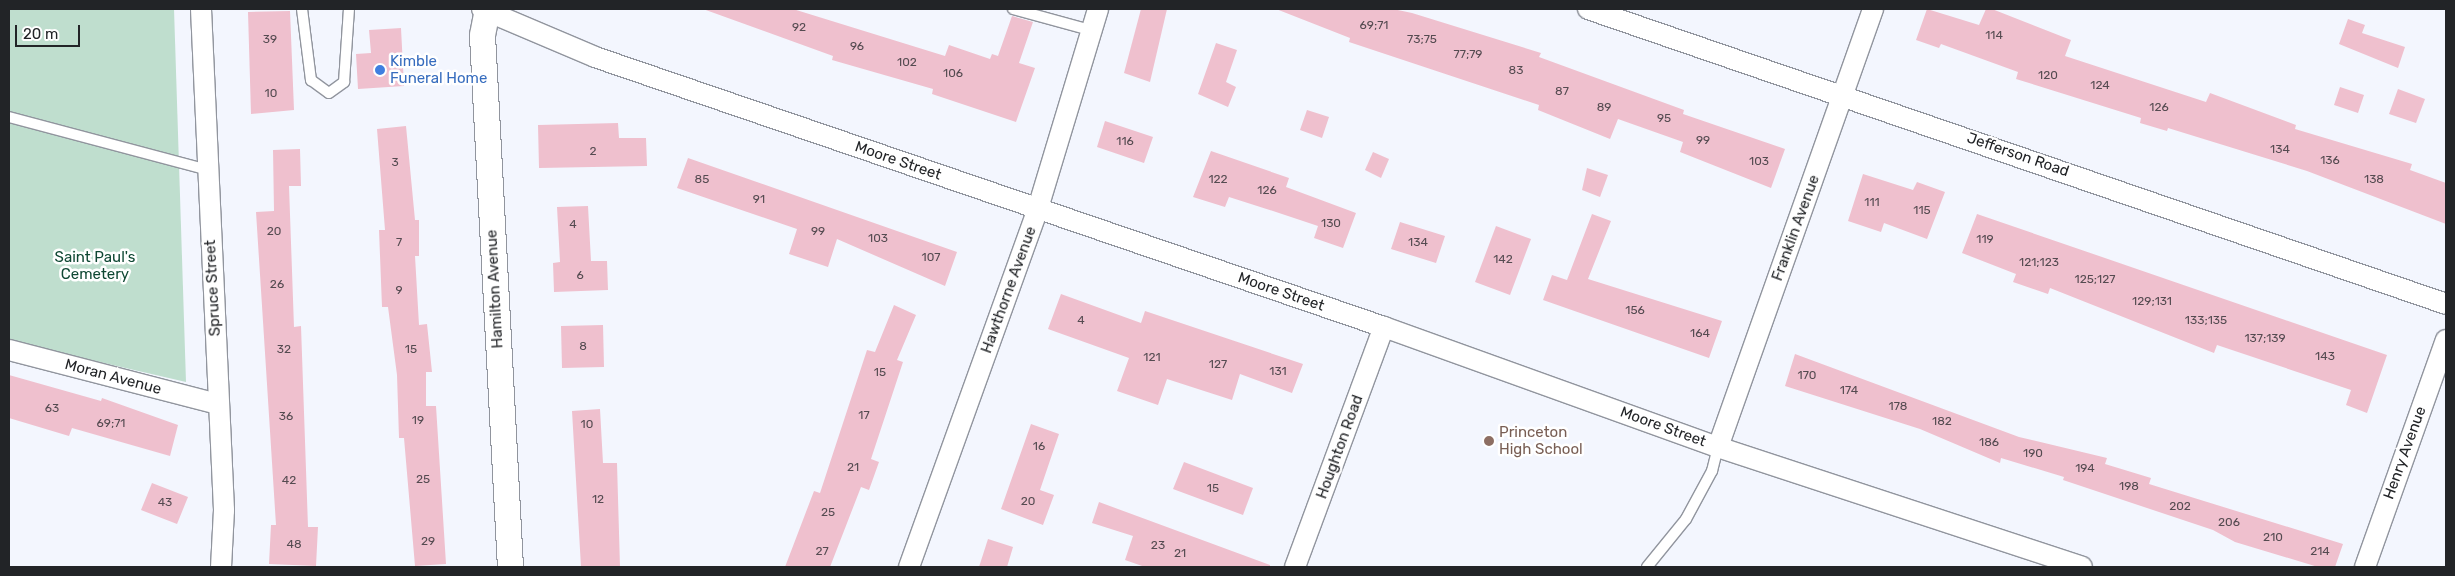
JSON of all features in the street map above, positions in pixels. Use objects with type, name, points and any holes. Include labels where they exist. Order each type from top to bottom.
[{"type":"street","name":"Spruce Street","points":[[201,9],[224,510],[220,567]]},
{"type":"street","name":"Hawthorne Avenue","points":[[909,567],[1038,208],[1090,30],[1098,9]]},
{"type":"street","name":"Jefferson Road","points":[[1588,9],[1843,95],[2446,304]]},
{"type":"street","name":"Franklin Avenue","points":[[1718,447],[1873,9]]},
{"type":"street","name":"Moore Street","points":[[485,10],[595,57],[1384,327],[1718,447],[2082,567]]},
{"type":"street","name":"Hamilton Avenue","points":[[485,10],[482,35],[510,567]]},
{"type":"street","name":"Houghton Road","points":[[1296,567],[1384,327]]},
{"type":"street","name":"Henry Avenue","points":[[2365,567],[2446,340]]},
{"type":"street","name":"Moran Avenue","points":[[9,350],[218,404]]},
{"type":"lane","points":[[302,9],[311,80],[329,93],[344,82],[349,9]]},
{"type":"lane","points":[[1013,9],[1090,30]]},
{"type":"lane","points":[[9,117],[208,170]]},
{"type":"lane","points":[[1647,567],[1686,519],[1712,471],[1718,447]]},
{"type":"green space","name":"Saint Paul's Cemetery","points":[[9,9],[174,9],[186,382],[9,341]]},
{"type":"building","points":[[703,9],[793,9],[945,56],[949,45],[990,59],[992,54],[998,56],[1012,16],[1033,22],[1019,63],[1035,68],[1016,122],[932,94],[933,89],[832,60],[833,56]]},
{"type":"building","points":[[1141,9],[1167,9],[1150,82],[1124,73]]},
{"type":"building","points":[[1276,9],[1393,9],[1412,13],[1541,53],[1539,57],[1684,110],[1683,114],[1785,149],[1771,188],[1680,152],[1683,142],[1618,119],[1610,139],[1538,110],[1539,105],[1349,42],[1350,38]]},
{"type":"building","points":[[1927,9],[1979,25],[1986,9],[1992,9],[2071,40],[2065,56],[2206,102],[2210,93],[2296,125],[2295,129],[2412,164],[2410,170],[2446,183],[2446,224],[2307,171],[2168,128],[2167,131],[2140,123],[2141,118],[2016,79],[2018,72],[1941,44],[1939,48],[1916,40]]},
{"type":"building","points":[[290,11],[294,110],[251,114],[248,12]]},
{"type":"building","points":[[2348,19],[2365,25],[2362,33],[2405,47],[2398,68],[2339,44]]},
{"type":"building","name":"Kimble Funeral Home","points":[[401,28],[404,86],[358,89],[356,54],[371,53],[369,30]]},
{"type":"building","points":[[1216,43],[1237,50],[1226,82],[1236,87],[1228,107],[1198,94]]},
{"type":"building","points":[[2340,87],[2364,95],[2358,113],[2334,105]]},
{"type":"building","points":[[2398,89],[2425,99],[2416,123],[2389,114]]},
{"type":"building","points":[[1307,110],[1329,117],[1322,138],[1300,130]]},
{"type":"building","points":[[1105,121],[1153,137],[1144,163],[1097,147]]},
{"type":"building","points":[[618,123],[619,138],[646,138],[647,166],[539,168],[538,125]]},
{"type":"building","points":[[406,126],[415,220],[419,220],[419,256],[415,256],[419,325],[427,324],[432,372],[426,372],[426,406],[436,406],[446,564],[415,566],[404,438],[399,438],[397,375],[388,307],[382,307],[379,230],[385,230],[377,129]]},
{"type":"building","points":[[300,149],[301,186],[289,186],[294,327],[301,326],[308,527],[318,527],[316,566],[269,564],[271,525],[276,525],[256,212],[274,211],[273,150]]},
{"type":"building","points":[[1211,151],[1289,178],[1286,187],[1356,213],[1343,248],[1314,238],[1318,226],[1229,197],[1225,207],[1193,197]]},
{"type":"building","points":[[1373,152],[1389,159],[1381,178],[1365,170]]},
{"type":"building","points":[[688,158],[957,252],[945,286],[837,239],[828,267],[789,254],[797,229],[677,188]]},
{"type":"building","points":[[1587,168],[1608,175],[1600,197],[1582,190]]},
{"type":"building","points":[[1863,174],[1913,190],[1917,182],[1945,192],[1927,239],[1884,223],[1881,232],[1848,221]]},
{"type":"building","points":[[588,206],[591,261],[607,261],[608,290],[554,292],[553,263],[560,262],[557,207]]},
{"type":"building","points":[[1592,214],[1611,221],[1588,279],[1722,321],[1709,358],[1543,300],[1552,275],[1567,280]]},
{"type":"building","points":[[1977,214],[2387,355],[2367,413],[2346,405],[2351,390],[2217,345],[2214,353],[2050,288],[2048,294],[2013,282],[2016,274],[1962,253]]},
{"type":"building","points":[[1400,222],[1445,236],[1436,263],[1391,249]]},
{"type":"building","points":[[1496,226],[1531,239],[1510,295],[1475,282]]},
{"type":"building","points":[[1061,294],[1141,323],[1145,311],[1303,364],[1292,393],[1240,374],[1232,400],[1167,379],[1158,405],[1117,391],[1129,358],[1048,329]]},
{"type":"building","points":[[894,305],[916,315],[897,360],[903,362],[871,459],[879,462],[869,490],[861,487],[830,567],[785,567],[814,491],[820,493],[867,350],[875,352]]},
{"type":"building","points":[[603,325],[604,367],[562,368],[561,326]]},
{"type":"building","points":[[1795,354],[2019,437],[2107,458],[2105,464],[2151,478],[2149,484],[2343,544],[2335,567],[2318,567],[2235,542],[2213,530],[2063,480],[2064,477],[2001,458],[2000,463],[1920,429],[1785,386]]},
{"type":"building","points":[[9,375],[101,401],[102,398],[178,425],[170,456],[72,428],[69,436],[9,418]]},
{"type":"building","points":[[600,409],[603,463],[617,463],[620,567],[581,567],[572,411]]},
{"type":"building","points":[[1031,424],[1059,434],[1040,490],[1054,495],[1043,525],[1001,509]]},
{"type":"building","points":[[1184,462],[1253,488],[1243,515],[1173,489]]},
{"type":"building","points":[[152,483],[188,497],[177,524],[141,510]]},
{"type":"building","points":[[1099,502],[1270,565],[1270,567],[1145,567],[1125,560],[1133,536],[1092,523]]},
{"type":"building","points":[[988,539],[1013,547],[1007,567],[979,567]]},
{"type":"place","name":"Kimble Funeral Home","points":[[380,70]]},
{"type":"place","name":"Princeton High School","points":[[1489,441]]}]
